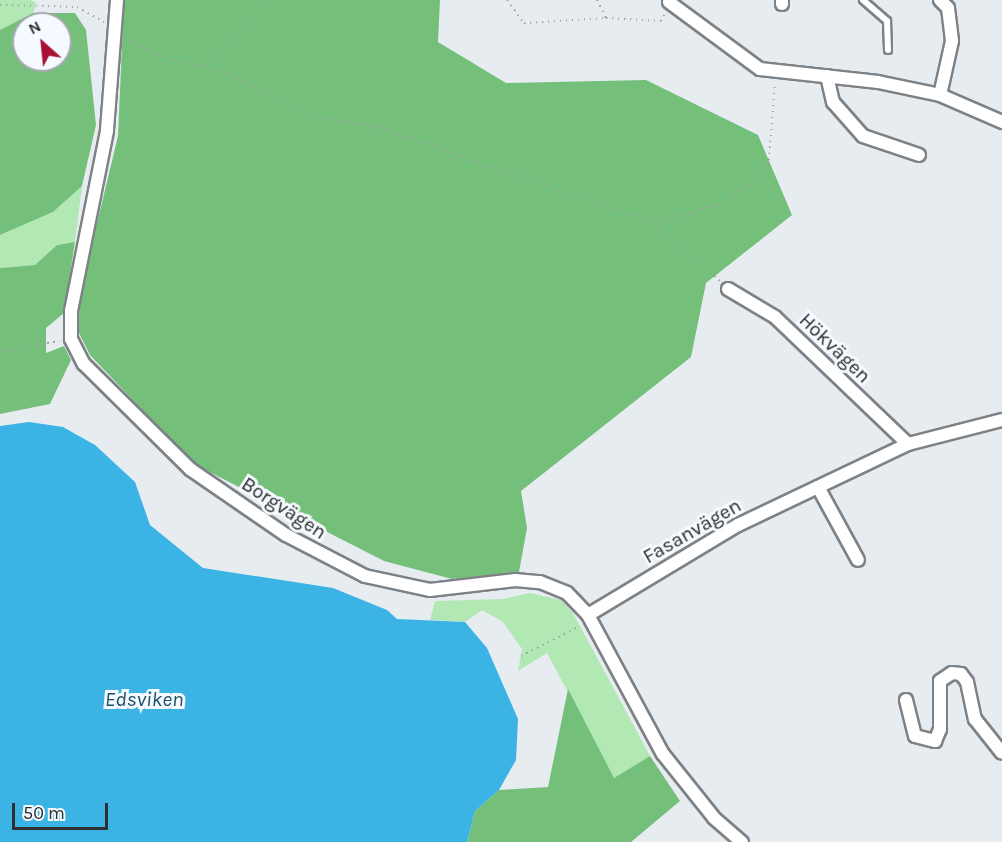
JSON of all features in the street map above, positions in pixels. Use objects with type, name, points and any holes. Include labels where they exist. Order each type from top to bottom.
[{"type":"street","name":"Borgvägen","points":[[117,0],[117,35],[106,130],[71,311],[71,339],[84,364],[190,469],[322,556],[365,576],[430,590],[515,580],[540,582],[567,592],[590,617],[663,754],[714,818],[742,842]]},
{"type":"street","points":[[940,0],[948,8],[952,41],[940,95]]},
{"type":"street","points":[[669,2],[760,69],[827,75],[940,95],[1002,122]]},
{"type":"street","points":[[827,75],[833,102],[863,136],[919,154]]},
{"type":"street","name":"Hökvägen","points":[[728,289],[775,317],[908,444]]},
{"type":"street","name":"Fasanvägen","points":[[590,617],[738,525],[908,444],[1002,420]]},
{"type":"street","points":[[818,487],[858,560]]},
{"type":"street","points":[[906,700],[915,736],[935,741],[940,729],[940,681],[952,673],[961,674],[967,682],[975,719],[1002,753]]},
{"type":"lane","points":[[863,0],[887,21],[888,50]]},
{"type":"path","points":[[206,66],[268,0]]},
{"type":"path","points":[[507,0],[525,23],[606,18],[661,21],[669,2]]},
{"type":"path","points":[[597,0],[606,18]]},
{"type":"path","points":[[0,5],[71,7],[98,19]]},
{"type":"path","points":[[117,35],[163,56],[206,66],[303,114],[376,127],[656,224],[728,289]]},
{"type":"path","points":[[656,224],[724,202],[755,182],[769,160],[776,71]]},
{"type":"path","points":[[0,351],[71,339]]},
{"type":"path","points":[[521,656],[590,617]]},
{"type":"green space","points":[[0,0],[31,0],[36,3],[33,12],[12,12],[12,24],[0,30]]},
{"type":"green space","points":[[124,0],[440,0],[438,42],[506,83],[646,80],[758,135],[792,215],[706,283],[691,357],[521,491],[527,528],[519,572],[452,579],[384,561],[194,464],[90,355],[77,329],[84,277],[118,136]]},
{"type":"green space","points":[[72,13],[75,13],[86,30],[96,125],[82,186],[53,212],[0,235],[0,30],[12,24],[12,72],[72,72]]},
{"type":"green space","points":[[82,186],[75,242],[57,245],[35,265],[0,268],[0,235],[53,212]]},
{"type":"green space","points":[[75,242],[64,313],[46,328],[46,353],[64,346],[71,360],[50,404],[0,414],[0,268],[35,265],[57,245]]},
{"type":"green space","points":[[530,593],[561,600],[573,613],[650,756],[614,778],[547,653],[518,671],[522,649],[503,622],[482,610],[465,622],[430,620],[435,601],[503,599]]},
{"type":"green space","points":[[568,689],[614,778],[650,756],[680,801],[631,842],[467,842],[475,811],[499,790],[548,787]]},
{"type":"water","name":"Edsviken","points":[[29,422],[63,427],[95,445],[135,482],[150,525],[203,568],[333,588],[387,610],[397,619],[465,622],[487,648],[518,719],[516,760],[499,790],[475,811],[467,842],[0,842],[0,426]]}]
